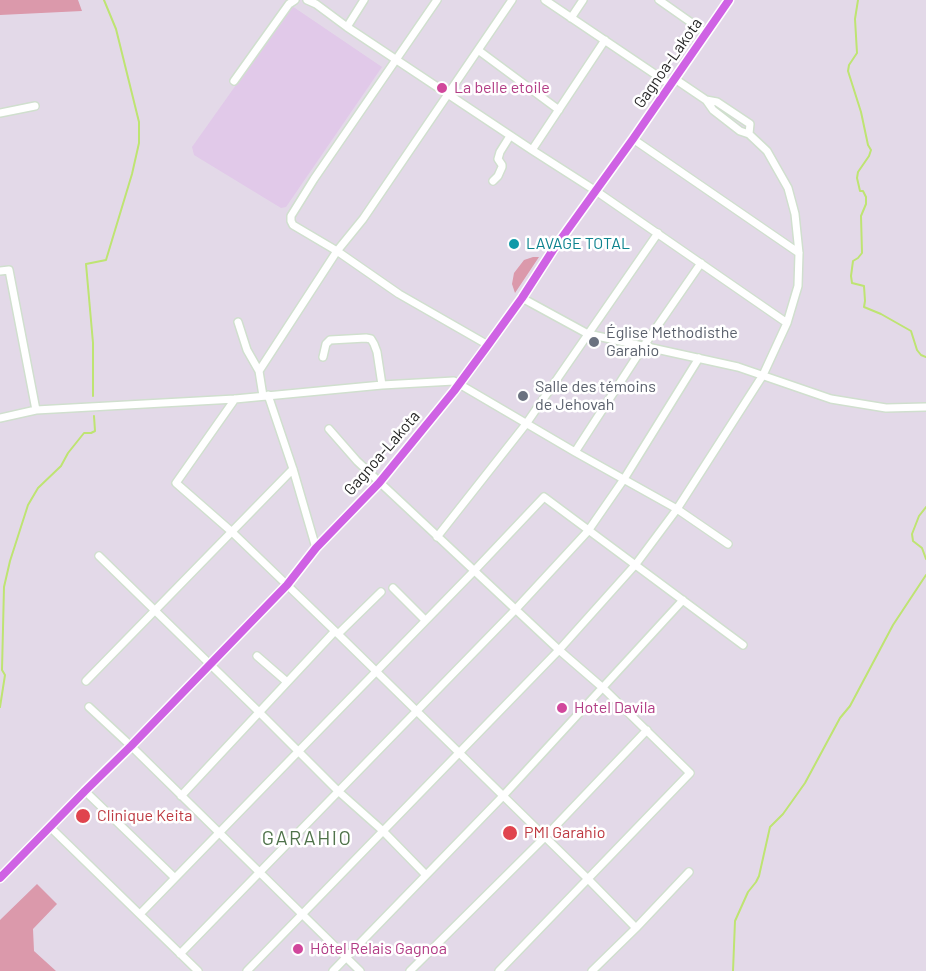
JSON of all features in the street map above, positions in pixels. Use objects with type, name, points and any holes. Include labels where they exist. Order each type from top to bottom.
[{"type":"main road","name":"Gagnoa-Lakota","points":[[0,878],[287,585],[316,548],[380,483],[459,384],[522,298],[553,250],[729,0]]},
{"type":"street","points":[[234,81],[289,4],[295,0]]},
{"type":"street","points":[[307,0],[596,191],[788,323]]},
{"type":"street","points":[[347,27],[364,0]]},
{"type":"street","points":[[437,0],[314,179],[291,216],[291,221],[293,225],[337,251],[399,294],[488,345]]},
{"type":"street","points":[[260,371],[337,251],[363,219],[512,0]]},
{"type":"street","points":[[247,971],[559,650],[636,564],[677,508],[762,375],[788,323],[798,286],[799,253],[795,214],[789,188],[767,151],[748,134],[740,131],[713,110],[706,100],[605,40],[545,0]]},
{"type":"street","points":[[571,18],[583,0]]},
{"type":"street","points":[[659,0],[706,33]]},
{"type":"street","points":[[532,150],[605,40]]},
{"type":"street","points":[[478,50],[559,111]]},
{"type":"street","points":[[0,113],[34,106]]},
{"type":"street","points":[[493,181],[502,167],[498,159],[500,152],[510,136]]},
{"type":"street","points":[[633,139],[799,253]]},
{"type":"street","points":[[437,537],[526,424],[658,233]]},
{"type":"street","points":[[575,452],[700,263]]},
{"type":"street","points":[[0,271],[9,270],[36,410]]},
{"type":"street","points":[[522,298],[588,334],[738,367],[831,399],[886,408],[926,407]]},
{"type":"street","points":[[238,322],[248,350],[260,371],[265,396],[293,469],[316,548]]},
{"type":"street","points":[[323,357],[326,344],[330,340],[370,339],[375,344],[382,385]]},
{"type":"street","points":[[180,954],[515,610],[588,531],[624,479],[699,358]]},
{"type":"street","points":[[0,417],[36,410],[235,399],[382,385],[454,381],[575,452],[677,508],[728,544]]},
{"type":"street","points":[[235,399],[176,483],[232,532],[337,632],[636,928]]},
{"type":"street","points":[[329,429],[380,483],[515,610],[603,688],[690,773],[499,971]]},
{"type":"street","points":[[86,681],[293,469]]},
{"type":"street","points":[[140,914],[544,496],[743,645]]},
{"type":"street","points":[[99,556],[426,875]]},
{"type":"street","points":[[393,588],[425,620]]},
{"type":"street","points":[[181,796],[287,682],[381,592]]},
{"type":"street","points":[[333,971],[503,796],[683,600]]},
{"type":"street","points":[[257,656],[287,682]]},
{"type":"street","points":[[89,707],[360,971]]},
{"type":"street","points":[[410,971],[545,837],[647,730]]},
{"type":"street","points":[[85,791],[176,878]]},
{"type":"street","points":[[50,827],[198,971]]},
{"type":"street","points":[[592,971],[689,872]]},
{"type":"shaded area","points":[[0,0],[78,0],[82,11],[0,15]]},
{"type":"shaded area","points":[[292,6],[382,67],[286,207],[281,208],[194,155],[192,147]]},
{"type":"shaded area","points":[[539,257],[515,293],[512,284],[514,273],[524,260]]},
{"type":"shaded area","points":[[37,884],[57,904],[33,929],[34,951],[56,971],[0,971],[0,920]]},
{"type":"waterway","points":[[93,396],[93,343],[86,264],[106,260],[139,143],[139,122],[116,29],[104,0]]},
{"type":"waterway","points":[[858,0],[855,19],[857,53],[848,71],[871,150],[857,178],[860,191],[863,191],[866,197],[866,204],[861,216],[862,253],[853,261],[852,283],[864,286],[864,307],[911,331],[917,350],[926,357]]},
{"type":"waterway","points":[[0,707],[5,675],[2,670],[4,587],[28,505],[38,488],[61,466],[84,433],[95,431],[94,416]]},
{"type":"waterway","points":[[926,507],[919,516],[912,534],[913,541],[922,548],[926,559]]},
{"type":"waterway","points":[[733,971],[735,921],[748,892],[759,876],[770,827],[783,814],[805,783],[840,718],[850,706],[893,625],[926,575]]},
{"type":"place","name":"La belle etoile","points":[[442,88]]},
{"type":"place","name":"LAVAGE TOTAL","points":[[514,244]]},
{"type":"place","name":"Église Methodisthe Garahio","points":[[594,342]]},
{"type":"place","name":"Salle des témoins de Jehovah","points":[[523,396]]},
{"type":"place","name":"Hotel Davila","points":[[562,708]]},
{"type":"place","name":"Clinique Keita","points":[[83,816]]},
{"type":"place","name":"PMI Garahio","points":[[510,833]]},
{"type":"place","name":"Hôtel Relais Gagnoa","points":[[298,949]]},
{"type":"district","name":"GARAHIO","points":[[307,838]]}]
